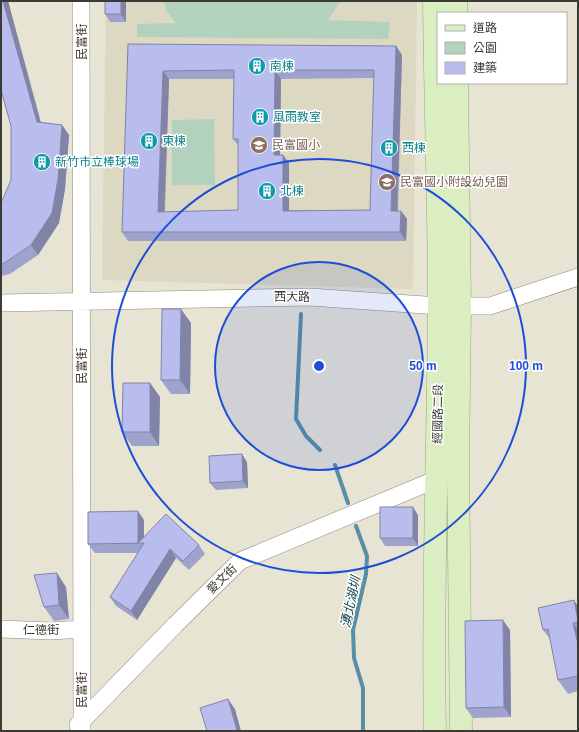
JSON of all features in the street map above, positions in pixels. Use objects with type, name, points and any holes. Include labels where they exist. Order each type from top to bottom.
[{"type":"main road","name":"經國路二段","points":[[434,1],[437,62]]},
{"type":"main road","points":[[456,1],[456,12]]},
{"type":"main road","name":"經國路二段","points":[[438,84],[458,462],[461,731]]},
{"type":"main road","name":"經國路二段","points":[[435,731],[433,630],[437,479],[449,306],[457,84]]},
{"type":"street","name":"民富街","points":[[78,728],[82,629],[82,1]]},
{"type":"street","name":"西大路","points":[[1,303],[82,300],[310,297],[449,306],[490,306],[578,277]]},
{"type":"street","name":"愛文街","points":[[78,728],[174,625],[240,562],[437,479]]},
{"type":"street","name":"仁德街","points":[[1,630],[51,631],[82,629]]},
{"type":"shaded area","name":"民富國小","points":[[106,1],[417,1],[413,289],[102,280]]},
{"type":"green space","points":[[163,1],[341,1],[328,20],[390,22],[388,39],[137,37],[137,24],[176,23],[167,12]]},
{"type":"green space","points":[[214,119],[215,185],[172,185],[172,120]]},
{"type":"building","name":"新竹市立棒球場","points":[[1,1],[3,1],[37,122],[62,125],[58,179],[52,213],[31,245],[1,265],[1,203],[11,180],[11,126],[1,90]]},
{"type":"building","points":[[105,1],[121,1],[121,14],[105,14]]},
{"type":"building","points":[[128,44],[396,46],[391,211],[401,211],[400,232],[122,232]],"holes":[[[234,70],[233,139],[238,139],[238,210],[158,212],[163,71]],[[275,70],[374,70],[370,210],[283,211],[283,155],[274,155]]]},
{"type":"building","points":[[162,309],[181,309],[180,380],[161,380]]},
{"type":"building","points":[[123,383],[150,383],[150,432],[122,432]]},
{"type":"building","points":[[242,454],[243,481],[210,483],[209,456]]},
{"type":"building","points":[[380,507],[413,507],[413,538],[380,538]]},
{"type":"building","points":[[138,511],[138,543],[166,514],[199,545],[183,561],[170,549],[131,611],[110,597],[144,543],[88,544],[88,512]]},
{"type":"building","points":[[57,573],[59,605],[44,607],[34,575]]},
{"type":"building","points":[[574,600],[578,620],[578,622],[573,623],[578,644],[578,676],[558,680],[548,629],[543,630],[538,608]]},
{"type":"building","points":[[503,620],[504,707],[466,708],[465,621]]},
{"type":"building","points":[[228,699],[237,730],[207,731],[200,708]]},
{"type":"waterway","name":"湧北湖圳","points":[[301,314],[296,419],[306,436],[320,450]]},
{"type":"waterway","name":"湧北湖圳","points":[[335,465],[348,503]]},
{"type":"waterway","name":"湧北湖圳","points":[[356,526],[367,556],[366,574],[353,630],[354,658],[363,688],[363,731]]},
{"type":"place","name":"南棟","points":[[257,66]]},
{"type":"place","name":"風雨教室","points":[[260,117]]},
{"type":"place","name":"東棟","points":[[149,141]]},
{"type":"place","name":"民富國小","points":[[259,145]]},
{"type":"place","name":"西棟","points":[[389,148]]},
{"type":"place","name":"新竹市立棒球場","points":[[42,162]]},
{"type":"place","name":"民富國小附設幼兒園","points":[[387,182]]},
{"type":"place","name":"北棟","points":[[267,191]]}]
